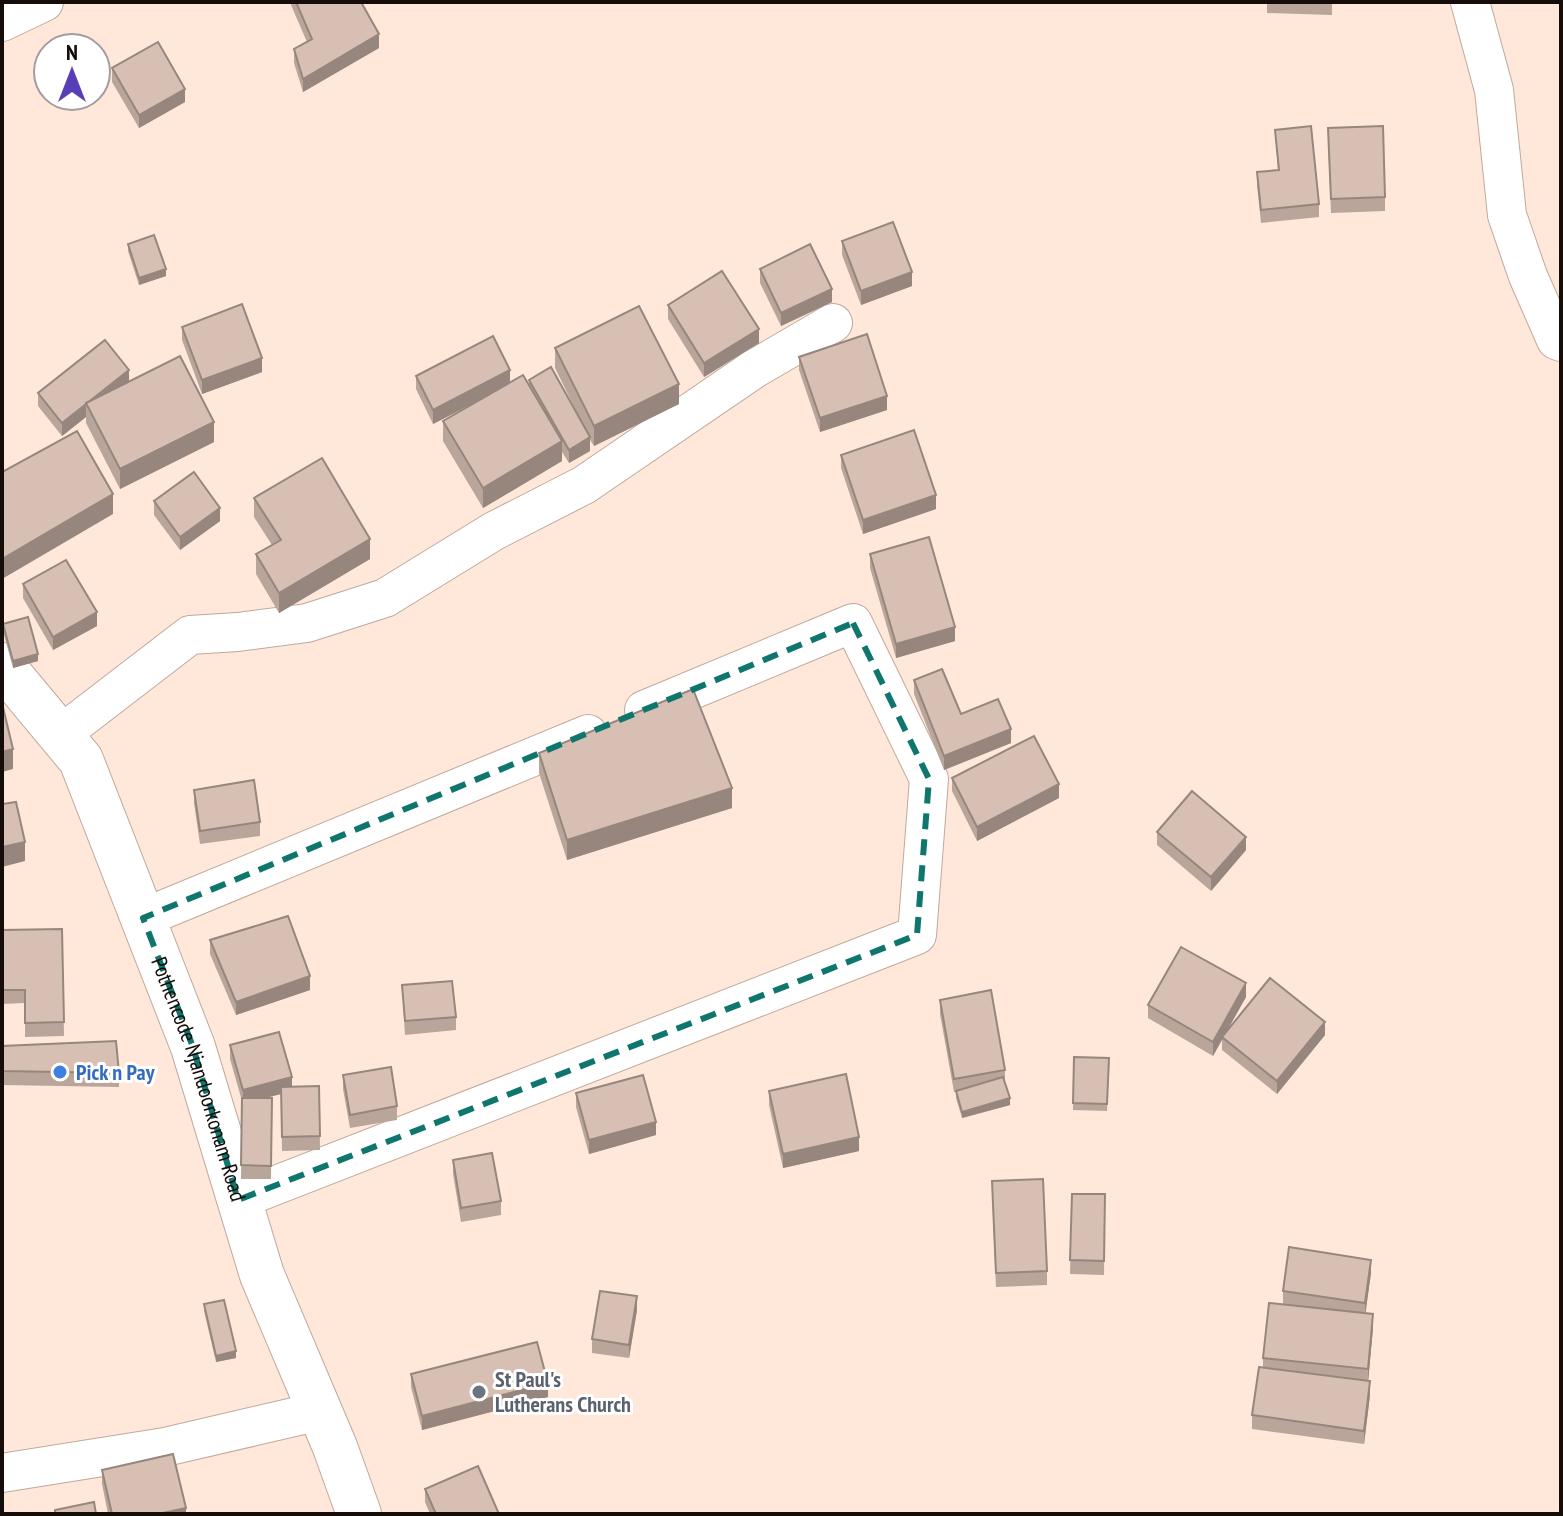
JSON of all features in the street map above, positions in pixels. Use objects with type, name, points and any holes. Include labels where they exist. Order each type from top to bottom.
[{"type":"main road","name":"Pothencode Njandoorkonam Road","points":[[2,665],[81,760],[193,1047],[262,1275],[320,1411],[359,1514]]},
{"type":"street","points":[[2,22],[44,2]]},
{"type":"street","points":[[1470,2],[1494,90],[1507,215],[1539,302],[1556,340],[1561,342]]},
{"type":"street","points":[[60,735],[190,635],[307,623],[385,598],[494,531],[584,485],[754,369],[833,323]]},
{"type":"street","points":[[143,918],[853,623],[929,779],[917,935],[238,1200]]},
{"type":"street","points":[[2,1473],[165,1447],[320,1411]]},
{"type":"highlighted area","points":[[853,623],[929,779],[917,935],[238,1200],[193,1047],[143,918]]},
{"type":"building","points":[[296,2],[361,2],[379,34],[303,79],[294,49],[312,39]]},
{"type":"building","points":[[158,42],[185,89],[139,115],[112,68]]},
{"type":"building","points":[[1311,126],[1319,204],[1261,210],[1257,172],[1279,170],[1275,130]]},
{"type":"building","points":[[1383,126],[1385,197],[1331,199],[1328,128]]},
{"type":"building","points":[[893,222],[912,272],[861,291],[842,241]]},
{"type":"building","points":[[154,235],[166,269],[139,278],[128,244]]},
{"type":"building","points":[[810,244],[832,289],[781,313],[760,269]]},
{"type":"building","points":[[722,271],[759,329],[704,363],[668,305]]},
{"type":"building","points":[[242,304],[262,358],[202,380],[182,327]]},
{"type":"building","points":[[639,306],[679,384],[594,426],[555,348]]},
{"type":"building","points":[[867,334],[887,396],[820,418],[799,357]]},
{"type":"building","points":[[493,336],[510,370],[433,410],[416,376]]},
{"type":"building","points":[[105,340],[129,370],[62,423],[38,393]]},
{"type":"building","points":[[180,356],[214,422],[120,469],[86,403]]},
{"type":"building","points":[[551,367],[590,437],[569,450],[529,380]]},
{"type":"building","points":[[523,375],[562,441],[483,488],[443,421]]},
{"type":"building","points":[[914,430],[936,495],[863,520],[841,455]]},
{"type":"building","points":[[77,431],[113,494],[2,559],[2,472]]},
{"type":"building","points":[[322,458],[370,539],[279,593],[256,554],[281,540],[254,498]]},
{"type":"building","points":[[194,472],[220,508],[180,537],[154,501]]},
{"type":"building","points":[[929,537],[955,627],[896,644],[870,554]]},
{"type":"building","points":[[66,560],[97,612],[53,637],[23,584]]},
{"type":"building","points":[[28,617],[38,654],[13,661],[3,624]]},
{"type":"building","points":[[942,669],[961,714],[998,699],[1011,729],[944,756],[914,680]]},
{"type":"building","points":[[693,689],[732,788],[567,840],[539,753]]},
{"type":"building","points":[[2,703],[13,749],[2,752]]},
{"type":"building","points":[[1034,736],[1059,784],[977,827],[952,778]]},
{"type":"building","points":[[254,780],[260,822],[200,831],[194,790]]},
{"type":"building","points":[[1192,791],[1246,837],[1211,877],[1157,832]]},
{"type":"building","points":[[2,802],[16,802],[25,842],[2,847]]},
{"type":"building","points":[[288,916],[310,976],[236,1002],[210,940]]},
{"type":"building","points":[[62,929],[64,1022],[25,1023],[25,990],[2,990],[2,930]]},
{"type":"building","points":[[1181,947],[1246,983],[1213,1042],[1148,1005]]},
{"type":"building","points":[[1270,978],[1325,1022],[1277,1081],[1222,1037]]},
{"type":"building","points":[[452,981],[456,1017],[405,1021],[402,985]]},
{"type":"building","points":[[991,990],[1005,1070],[954,1079],[940,1000]]},
{"type":"building","points":[[279,1032],[292,1077],[243,1090],[230,1045]]},
{"type":"building","points":[[116,1041],[119,1073],[2,1071],[2,1046]]},
{"type":"building","points":[[1074,1057],[1109,1058],[1107,1104],[1073,1103]]},
{"type":"building","points":[[391,1067],[397,1106],[350,1115],[343,1075]]},
{"type":"building","points":[[846,1074],[859,1137],[783,1154],[769,1091]]},
{"type":"building","points":[[643,1075],[656,1122],[589,1140],[576,1093]]},
{"type":"building","points":[[1003,1077],[1010,1098],[962,1112],[956,1091]]},
{"type":"building","points":[[319,1086],[320,1136],[282,1137],[281,1087]]},
{"type":"building","points":[[242,1098],[272,1098],[271,1166],[241,1165]]},
{"type":"building","points":[[492,1153],[501,1201],[461,1208],[453,1160]]},
{"type":"building","points":[[1043,1179],[1047,1271],[996,1273],[992,1181]]},
{"type":"building","points":[[1072,1194],[1105,1194],[1104,1261],[1070,1260]]},
{"type":"building","points":[[1289,1247],[1371,1260],[1365,1303],[1283,1291]]},
{"type":"building","points":[[600,1291],[637,1296],[629,1345],[592,1339]]},
{"type":"building","points":[[224,1300],[236,1351],[216,1356],[204,1304]]},
{"type":"building","points":[[1269,1303],[1373,1314],[1368,1369],[1263,1358]]},
{"type":"building","name":"St Paul's Lutherans Church","points":[[537,1342],[548,1383],[422,1416],[411,1374]]},
{"type":"building","points":[[1259,1367],[1370,1381],[1364,1431],[1252,1415]]},
{"type":"building","points":[[173,1454],[186,1508],[158,1514],[112,1514],[102,1470]]},
{"type":"building","points":[[478,1466],[499,1514],[436,1514],[425,1489]]},
{"type":"building","points":[[94,1502],[96,1514],[55,1514],[55,1510]]},
{"type":"place","name":"Pick n Pay","points":[[60,1072]]},
{"type":"place","name":"St Paul's Lutherans Church","points":[[479,1392]]}]
